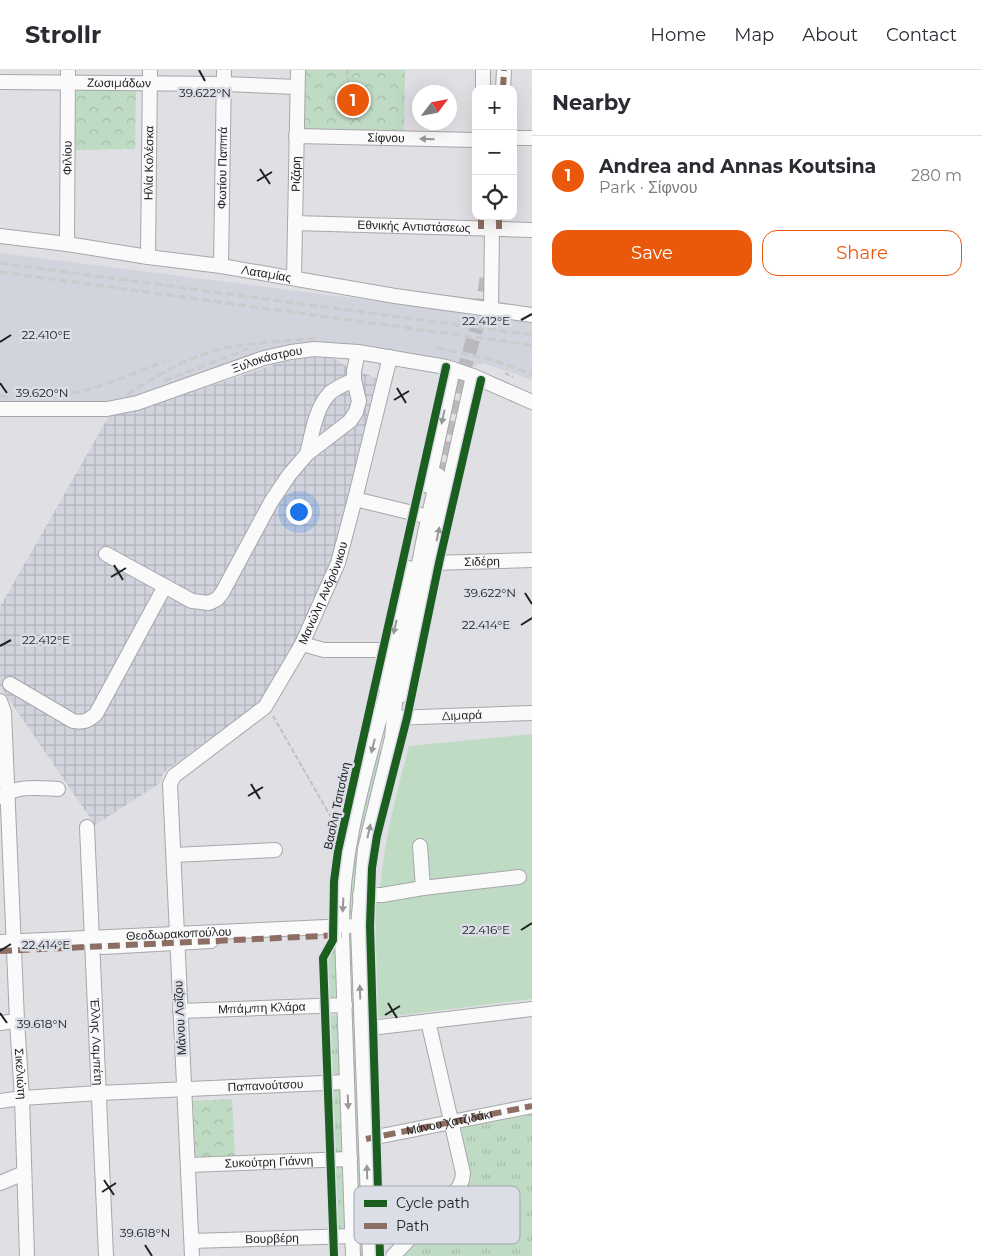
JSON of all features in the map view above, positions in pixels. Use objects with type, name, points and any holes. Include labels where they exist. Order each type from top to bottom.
[{"type":"street","name":"Φωτίου Παππά","points":[[221,266],[224,70]]},
{"type":"street","name":"Ριζάρη","points":[[294,278],[298,70]]},
{"type":"street","points":[[483,70],[483,85]]},
{"type":"street","points":[[494,70],[494,85]]},
{"type":"street","points":[[503,85],[504,70]]},
{"type":"street","name":"Ζωσιμάδων","points":[[0,82],[68,76],[145,77],[297,88]]},
{"type":"street","name":"Φιλίου","points":[[67,244],[68,76]]},
{"type":"street","name":"Ηλία Κολέσκα","points":[[143,257],[145,77]]},
{"type":"street","name":"Σίφνου","points":[[296,136],[472,140]]},
{"type":"street","points":[[517,138],[532,138]]},
{"type":"street","points":[[490,222],[491,309]]},
{"type":"street","name":"Εθνικής Αντιστάσεως","points":[[295,223],[490,222],[532,230]]},
{"type":"street","name":"Λαταμίας","points":[[0,236],[67,244],[143,257],[221,266],[395,296],[532,315]]},
{"type":"street","name":"Ξυλοκάστρου","points":[[0,409],[118,408],[280,354],[314,349],[358,352],[453,369],[532,402]]},
{"type":"street","points":[[106,554],[192,600],[200,603],[209,603],[217,599],[271,502],[289,475],[307,454],[350,421],[356,412],[359,401],[354,380],[358,352]]},
{"type":"street","name":"Μανώλη Ανδρόνικου","points":[[172,780],[174,776],[265,706],[302,644],[338,563],[390,357]]},
{"type":"street","points":[[391,717],[379,696],[453,369]]},
{"type":"street","name":"Βασίλη Τσιτσάνη","points":[[354,1256],[342,931],[350,837],[391,717],[401,697],[473,376]]},
{"type":"street","points":[[307,454],[318,414],[329,394],[338,386],[354,380]]},
{"type":"street","name":"Βασίλη Τσιτσάνη","points":[[368,1186],[358,926],[360,895],[365,848],[392,738],[392,676],[397,666],[404,639],[438,475]]},
{"type":"street","points":[[355,499],[421,515]]},
{"type":"street","name":"Σιδέρη","points":[[432,563],[532,560]]},
{"type":"street","points":[[10,684],[73,721],[82,722],[89,720],[96,714],[165,586]]},
{"type":"street","points":[[302,644],[324,650],[389,650]]},
{"type":"street","name":"Σικελιώτη","points":[[1,706],[9,944],[17,1020],[22,1098],[27,1256]]},
{"type":"street","name":"Διμαρά","points":[[391,717],[532,713]]},
{"type":"street","name":"Μάνου Λοΐζου","points":[[172,780],[169,789],[174,855],[176,938],[192,1256]]},
{"type":"street","points":[[3,795],[20,788],[58,789]]},
{"type":"street","name":"Έλλης Λαμπέτη","points":[[87,827],[106,1256]]},
{"type":"street","points":[[420,846],[423,888]]},
{"type":"street","points":[[174,855],[275,850]]},
{"type":"street","points":[[360,895],[382,895],[423,888],[519,877]]},
{"type":"street","name":"Θεοδωρακοπούλου","points":[[0,951],[9,944],[342,931],[358,926]]},
{"type":"street","name":"Μπάμπη Κλάρα","points":[[180,1011],[345,1005]]},
{"type":"street","points":[[362,1029],[532,1009]]},
{"type":"street","points":[[0,1023],[17,1020]]},
{"type":"street","points":[[428,1021],[463,1172],[459,1186]]},
{"type":"street","name":"Παπανούτσου","points":[[0,1101],[22,1098],[183,1089],[347,1082]]},
{"type":"street","name":"Μάνου Χατζιδάκι","points":[[366,1139],[532,1106]]},
{"type":"street","name":"Συκούτρη Γιάννη","points":[[188,1165],[350,1159]]},
{"type":"street","points":[[0,1183],[24,1173]]},
{"type":"street","name":"Βουρβέρη","points":[[192,1241],[353,1236]]},
{"type":"street","points":[[393,1256],[404,1244]]},
{"type":"path","points":[[347,70],[351,130]]},
{"type":"path","points":[[330,99],[349,99]]},
{"type":"path","points":[[504,373],[513,377]]},
{"type":"path","points":[[265,706],[276,719],[340,839]]},
{"type":"shaded area","points":[[0,253],[493,316],[532,323],[532,380],[484,363],[471,367],[435,358],[352,346],[295,345],[280,347],[130,398],[108,402],[0,404]]},
{"type":"shaded area","points":[[320,357],[333,358],[350,368],[376,378],[350,506],[337,552],[297,652],[257,704],[163,773],[160,783],[95,825],[0,686],[0,607],[110,414],[141,409],[279,363]]},
{"type":"green space","points":[[302,70],[405,70],[404,132],[301,129]]},
{"type":"green space","points":[[71,88],[136,90],[135,149],[72,150]]},
{"type":"green space","points":[[532,734],[532,999],[378,1018],[374,904],[379,903],[386,843],[409,746]]},
{"type":"green space","points":[[378,750],[382,751],[364,821],[355,874],[353,914],[349,914],[350,874],[360,821]]},
{"type":"green space","points":[[351,937],[362,1186],[357,1186],[349,938]]},
{"type":"green space","points":[[332,945],[337,945],[339,1001],[328,1001],[326,957]]},
{"type":"green space","points":[[327,1015],[339,1015],[341,1081],[330,1081]]},
{"type":"green space","points":[[330,1090],[342,1090],[344,1156],[333,1156]]},
{"type":"green space","points":[[232,1099],[235,1157],[195,1159],[193,1101]]},
{"type":"green space","points":[[532,1112],[532,1256],[400,1256],[411,1244],[520,1244],[520,1186],[465,1186],[471,1180],[459,1125]]},
{"type":"green space","points":[[346,1166],[347,1235],[336,1236],[333,1167]]},
{"type":"green space","points":[[359,1244],[364,1244],[365,1256],[359,1256]]},
{"type":"tunnel","points":[[438,475],[460,383],[482,310],[487,275]]},
{"type":"railway","points":[[0,263],[532,335]]},
{"type":"railway","points":[[0,272],[532,345]]},
{"type":"railway","points":[[127,395],[176,366],[216,350],[252,344],[318,338]]},
{"type":"railway","points":[[437,348],[489,359],[532,374]]},
{"type":"railway","points":[[164,381],[248,349]]},
{"type":"railway","points":[[0,396],[45,397],[85,390],[123,378],[164,361]]},
{"type":"marked path","points":[[503,85],[504,70]]},
{"type":"marked path","points":[[481,220],[481,229]]},
{"type":"marked path","points":[[499,220],[499,229]]},
{"type":"marked path","points":[[0,951],[342,935]]},
{"type":"marked path","points":[[366,1139],[532,1106]]},
{"type":"cycle path","points":[[334,1256],[323,958],[333,940],[334,881],[338,851],[446,367]]},
{"type":"cycle path","points":[[378,1186],[370,926],[372,868],[377,836],[407,718],[439,563],[481,380]]},
{"type":"cycle path","points":[[380,1244],[380,1256]]},
{"type":"place","name":"Andrea and Annas Koutsina","points":[[353,100]]}]
